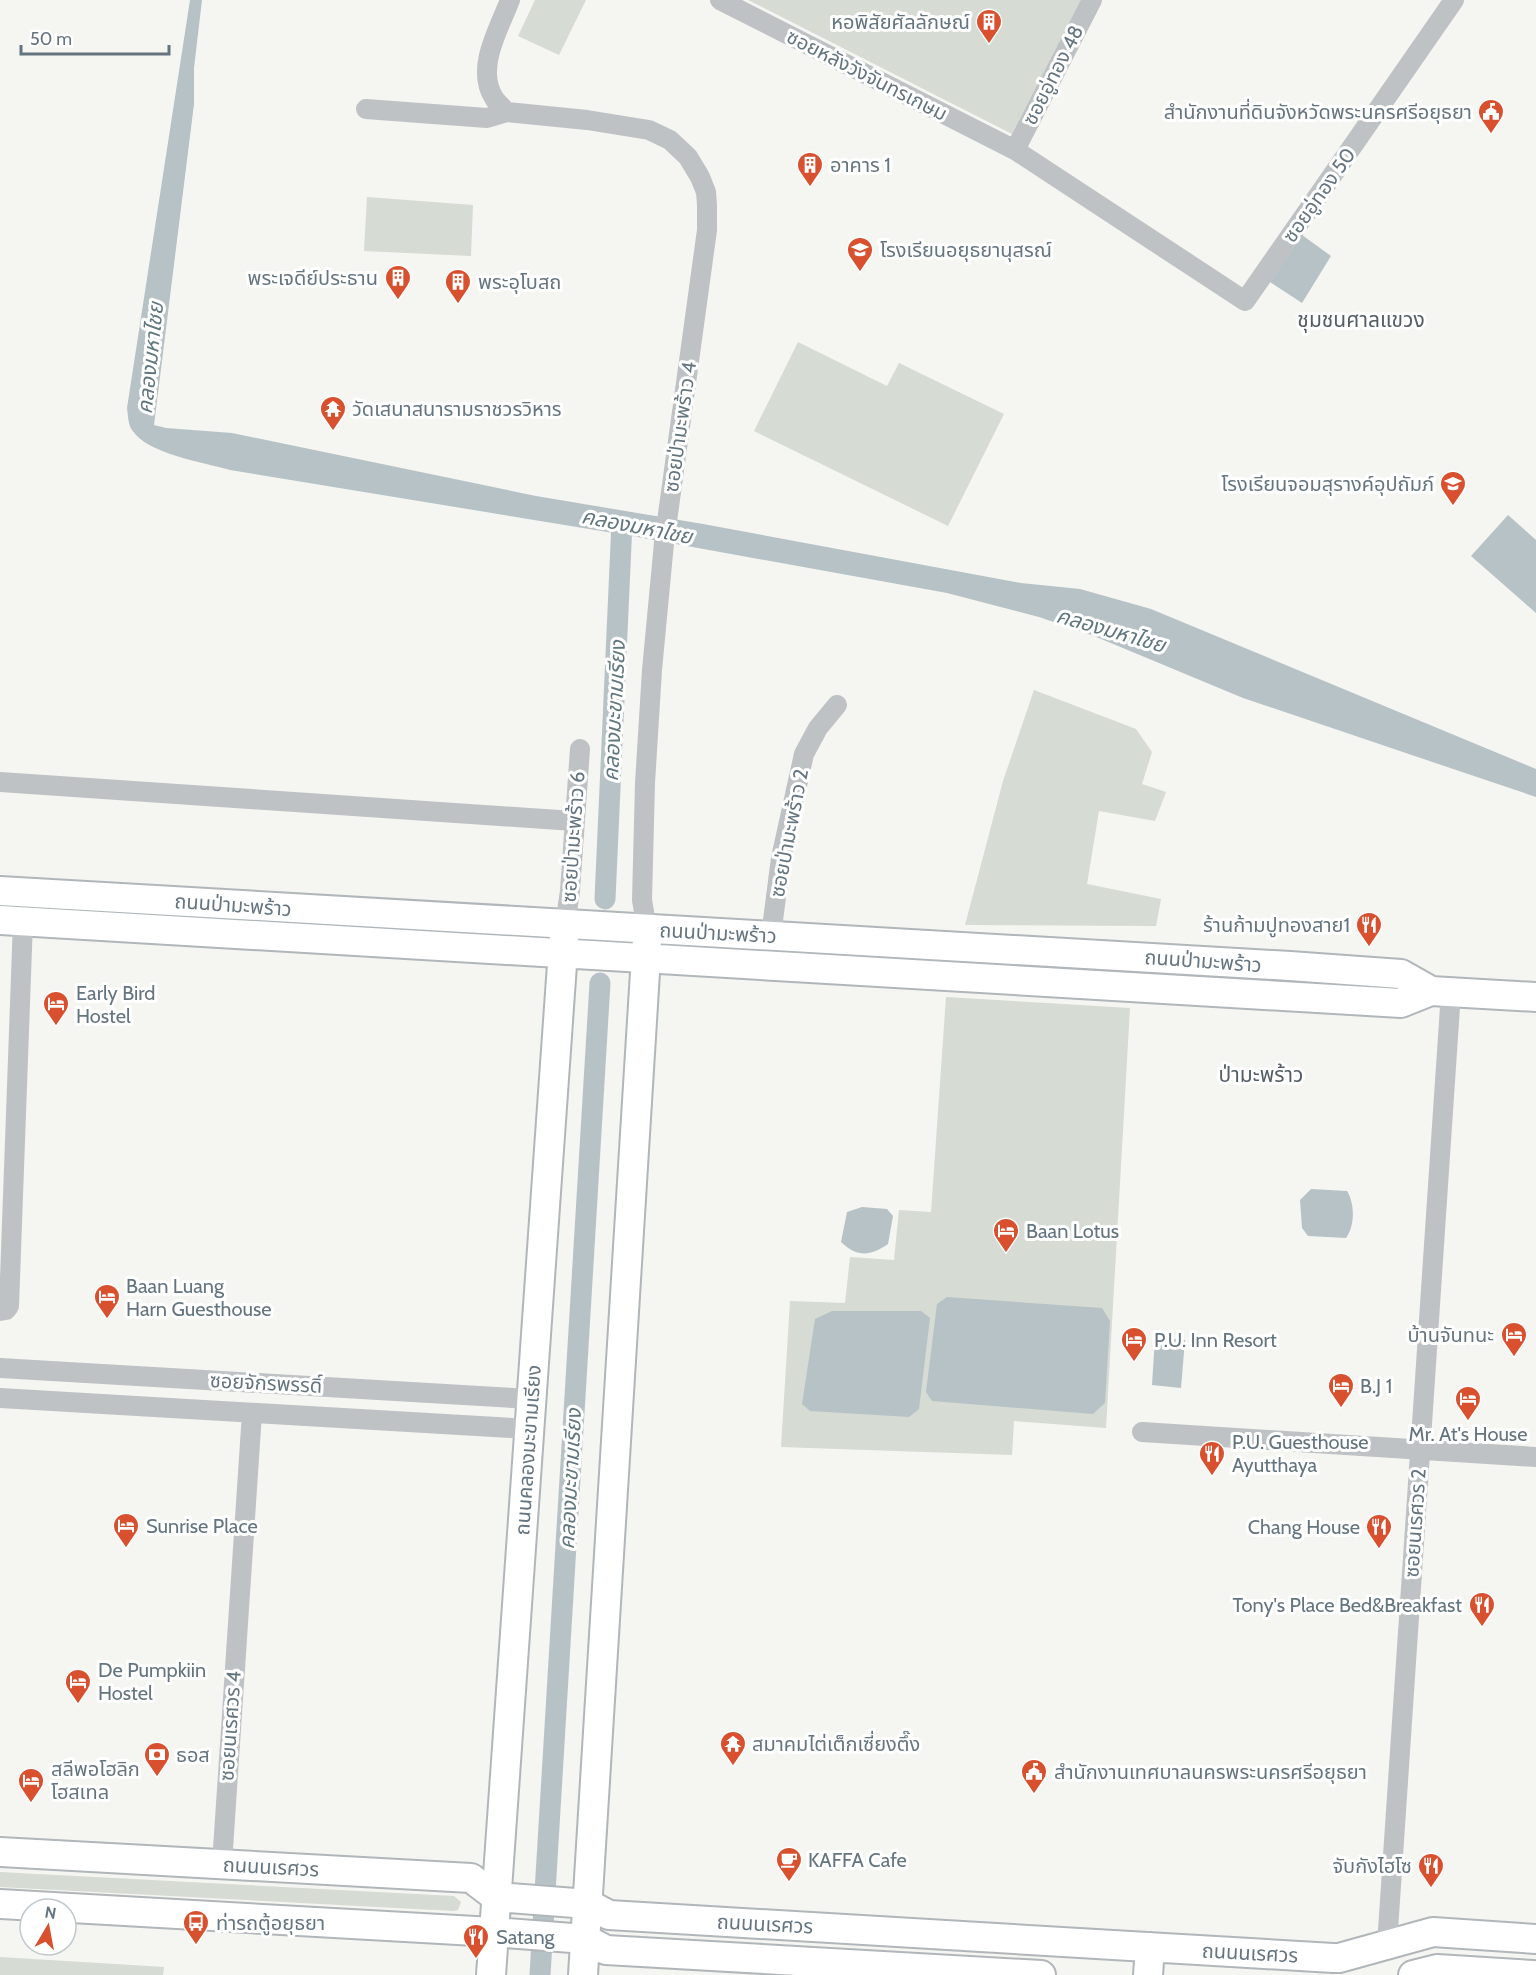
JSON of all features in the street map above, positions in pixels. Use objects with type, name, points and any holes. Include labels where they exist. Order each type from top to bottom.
[{"type":"street","points":[[507,112],[494,99],[487,82],[487,67],[492,45],[510,0]]},
{"type":"street","name":"ซอยหลังวังจันทรเกษม","points":[[720,0],[1015,150],[1245,301]]},
{"type":"street","name":"ซอยอู่ทอง 48","points":[[1015,150],[1092,0]]},
{"type":"street","name":"ซอยอู่ทอง 50","points":[[1245,301],[1454,0]]},
{"type":"street","name":"ซอยป่ามะพร้าว 4","points":[[366,109],[487,118],[507,112],[588,120],[649,130],[670,140],[688,157],[706,192],[707,230],[664,543],[652,670],[645,783],[642,900],[647,929]]},
{"type":"street","name":"ซอยป่ามะพร้าว 2","points":[[771,936],[781,858],[804,754],[818,728],[837,705]]},
{"type":"street","name":"ซอยป่ามะพร้าว 6","points":[[565,925],[570,891],[580,749]]},
{"type":"street","points":[[0,783],[574,821]]},
{"type":"street","name":"ถนนป่ามะพร้าว","points":[[0,891],[1191,959],[1401,974],[1441,992]]},
{"type":"street","points":[[0,1311],[6,1310],[9,1306],[12,920]]},
{"type":"street","name":"ถนนป่ามะพร้าว","points":[[12,920],[1401,1003],[1441,992],[1536,997]]},
{"type":"street","name":"ถนนคลองมะขามเรียง","points":[[491,1975],[503,1933],[529,1429],[565,925]]},
{"type":"street","points":[[583,1975],[574,1938],[647,929]]},
{"type":"street","points":[[965,977],[967,948]]},
{"type":"street","name":"ซอยนเรศวร 2","points":[[1387,1945],[1420,1451],[1441,992]]},
{"type":"street","name":"ซอยจักรพรรดิ์","points":[[0,1368],[531,1399]]},
{"type":"street","points":[[165,1408],[167,1378]]},
{"type":"street","points":[[381,1421],[382,1390]]},
{"type":"street","name":"ซอยจักรพรรดิ์","points":[[0,1398],[529,1429]]},
{"type":"street","name":"ซอยนเรศวร 4","points":[[222,1864],[252,1413]]},
{"type":"street","points":[[1142,1432],[1536,1457]]},
{"type":"street","name":"ถนนนเรศวร","points":[[0,1852],[471,1878],[505,1898],[577,1903],[609,1915],[1339,1958],[1433,1932],[1536,1939]]},
{"type":"street","name":"ถนนนเรศวร","points":[[0,1904],[503,1933],[574,1938],[606,1950],[1041,1975]]},
{"type":"street","points":[[1148,1975],[1150,1947]]},
{"type":"street","points":[[1413,1975],[1437,1969],[1533,1975]]},
{"type":"shaded area","points":[[535,0],[586,0],[559,55],[518,36]]},
{"type":"shaded area","points":[[748,0],[1081,0],[1012,134]]},
{"type":"shaded area","points":[[367,197],[473,205],[471,256],[364,251]]},
{"type":"shaded area","points":[[798,342],[887,386],[899,363],[1004,414],[948,526],[754,431]]},
{"type":"shaded area","points":[[1034,690],[1136,729],[1152,752],[1142,784],[1166,792],[1155,821],[1099,811],[1087,884],[1161,899],[1156,926],[965,925],[1003,781]]},
{"type":"shaded area","points":[[946,997],[1130,1008],[1106,1428],[1014,1421],[1012,1455],[781,1447],[790,1301],[845,1303],[850,1257],[894,1260],[899,1210],[931,1212]]},
{"type":"shaded area","points":[[0,1872],[454,1896],[461,1902],[458,1910],[453,1911],[0,1887]]},
{"type":"shaded area","points":[[0,1957],[164,1967],[163,1975],[0,1975]]},
{"type":"water","name":"คลองมหาไชย","points":[[190,0],[202,0],[194,68],[194,104],[154,425],[232,433],[536,496],[703,524],[1021,583],[1080,589],[1151,609],[1536,769],[1536,797],[1243,698],[1094,636],[1039,617],[947,593],[632,536],[230,470],[176,456],[150,445],[139,438],[131,428],[127,408]]},
{"type":"water","points":[[1302,235],[1331,256],[1302,303],[1270,282]]},
{"type":"water","points":[[1508,515],[1536,540],[1536,613],[1471,556]]},
{"type":"water","points":[[1311,1189],[1347,1191],[1353,1215],[1346,1238],[1308,1236],[1302,1228],[1300,1200]]},
{"type":"water","points":[[862,1207],[887,1209],[893,1216],[888,1244],[864,1254],[853,1251],[841,1242],[847,1212]]},
{"type":"water","points":[[947,1297],[1102,1308],[1110,1321],[1105,1403],[1093,1414],[932,1401],[926,1392],[937,1304]]},
{"type":"water","points":[[832,1311],[921,1311],[930,1318],[919,1409],[909,1417],[810,1411],[802,1404],[815,1319]]},
{"type":"water","points":[[1155,1337],[1185,1340],[1181,1388],[1152,1385]]},
{"type":"waterway","name":"คลองมะขามเรียง","points":[[605,899],[622,522]]},
{"type":"waterway","name":"คลองมะขามเรียง","points":[[540,1975],[600,983]]},
{"type":"place","name":"หอพิสัยศัลลักษณ์","points":[[989,45]]},
{"type":"place","name":"สำนักงานที่ดินจังหวัดพระนครศรีอยุธยา","points":[[1491,135]]},
{"type":"place","name":"อาคาร 1","points":[[810,188]]},
{"type":"place","name":"โรงเรียนอยุธยานุสรณ์","points":[[860,273]]},
{"type":"place","name":"พระเจดีย์ประธาน","points":[[398,301]]},
{"type":"place","name":"พระอุโบสถ","points":[[458,305]]},
{"type":"place","name":"วัดเสนาสนารามราชวรวิหาร","points":[[333,432]]},
{"type":"place","name":"โรงเรียนจอมสุรางค์อุปถัมภ์","points":[[1453,507]]},
{"type":"place","name":"ร้านก้ามปูทองสาย1","points":[[1369,948]]},
{"type":"place","name":"Early Bird Hostel","points":[[56,1027]]},
{"type":"place","name":"Baan Lotus","points":[[1006,1254]]},
{"type":"place","name":"Baan Luang Harn Guesthouse","points":[[107,1320]]},
{"type":"place","name":"บ้านจันทนะ","points":[[1514,1358]]},
{"type":"place","name":"P.U. Inn Resort","points":[[1134,1363]]},
{"type":"place","name":"B.J 1","points":[[1341,1409]]},
{"type":"place","name":"Mr. At's House","points":[[1468,1422]]},
{"type":"place","name":"P.U. Guesthouse Ayutthaya","points":[[1212,1477]]},
{"type":"place","name":"Sunrise Place","points":[[126,1549]]},
{"type":"place","name":"Chang House","points":[[1379,1550]]},
{"type":"place","name":"Tony's Place Bed&Breakfast","points":[[1482,1628]]},
{"type":"place","name":"De Pumpkiin Hostel","points":[[78,1705]]},
{"type":"place","name":"สมาคมไต่เต็กเซี่ยงตึ๊ง","points":[[733,1767]]},
{"type":"place","name":"ธอส","points":[[157,1778]]},
{"type":"place","name":"สำนักงานเทศบาลนครพระนครศรีอยุธยา","points":[[1034,1795]]},
{"type":"place","name":"สลีพอโฮลิก โฮสเทล","points":[[31,1804]]},
{"type":"place","name":"KAFFA Cafe","points":[[789,1883]]},
{"type":"place","name":"จับกังไฮโซ","points":[[1431,1889]]},
{"type":"place","name":"ท่ารถตู้อยุธยา","points":[[196,1946]]},
{"type":"place","name":"Satang","points":[[476,1960]]},
{"type":"district","name":"ชุมชนศาลแขวง","points":[[1361,319]]},
{"type":"district","name":"ป่ามะพร้าว","points":[[1261,1074]]}]
